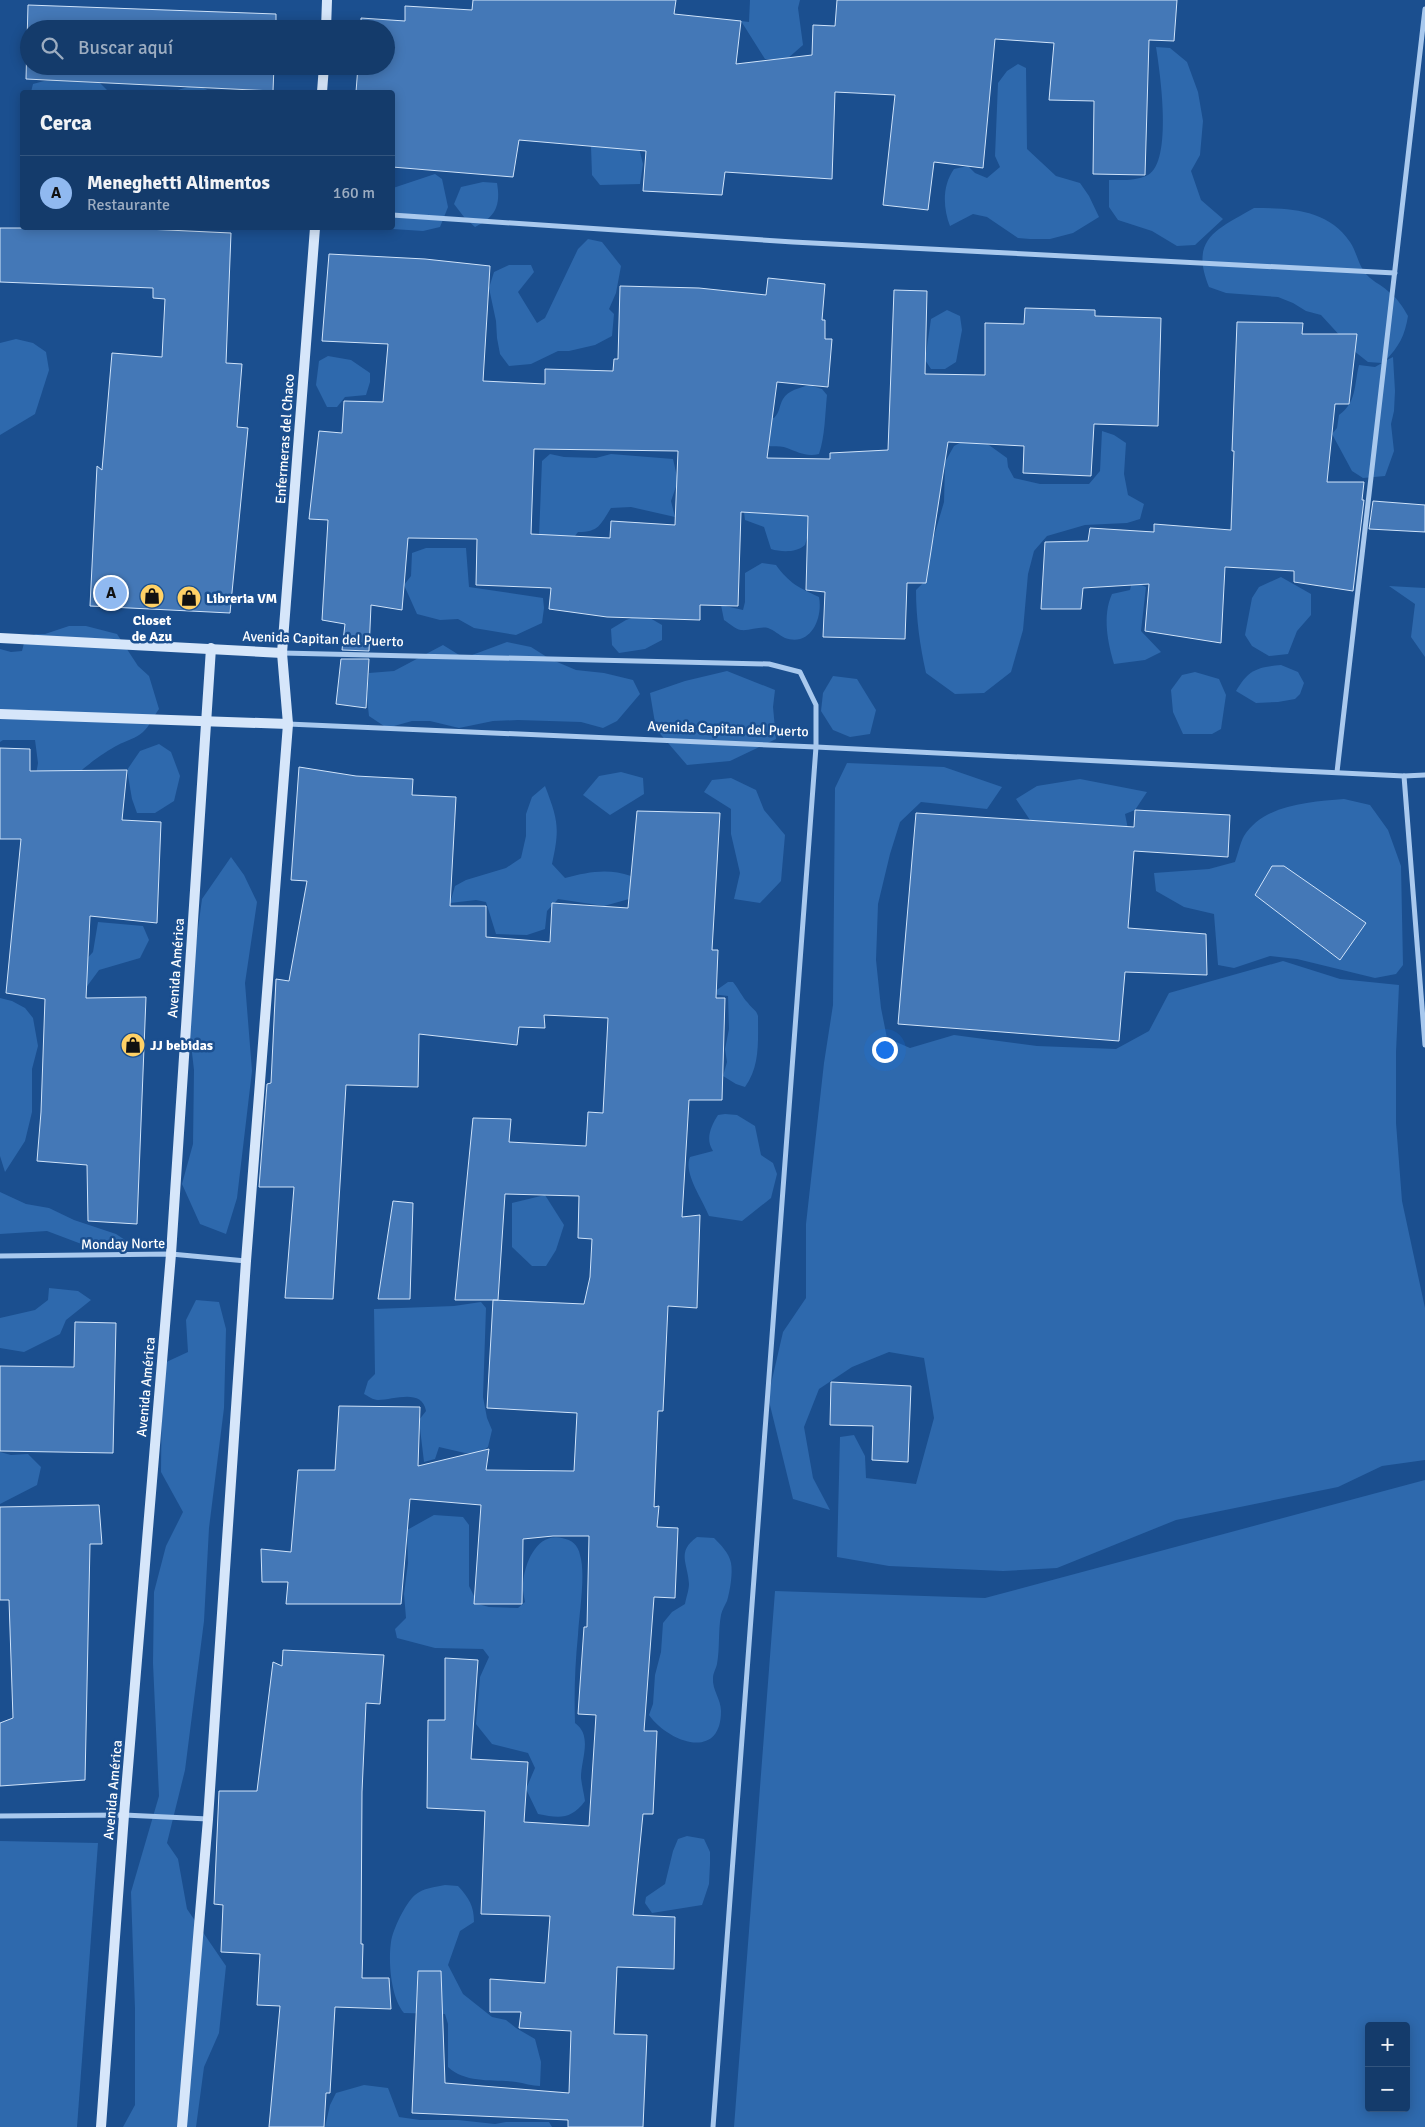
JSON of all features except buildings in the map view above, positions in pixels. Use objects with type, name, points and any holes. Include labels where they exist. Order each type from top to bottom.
[{"type":"main road","points":[[326,20],[327,0]]},
{"type":"main road","points":[[322,90],[323,75]]},
{"type":"main road","name":"Enfermeras del Chaco","points":[[282,653],[315,230]]},
{"type":"main road","name":"Avenida Capitan del Puerto","points":[[0,638],[282,653]]},
{"type":"main road","name":"Avenida América","points":[[101,2127],[124,1815],[171,1254],[211,648]]},
{"type":"main road","points":[[182,2127],[208,1819],[246,1261],[288,724],[282,653]]},
{"type":"main road","name":"Avenida Capitan del Puerto","points":[[0,714],[288,724]]},
{"type":"street","points":[[1337,772],[1425,9]]},
{"type":"street","points":[[395,215],[793,242],[1395,273]]},
{"type":"street","name":"Avenida Capitan del Puerto","points":[[282,653],[769,664],[800,672],[816,705],[816,746],[288,724]]},
{"type":"street","points":[[713,2127],[816,746],[1404,776],[1425,775]]},
{"type":"street","points":[[1404,776],[1425,1045]]},
{"type":"street","name":"Monday Norte","points":[[0,1256],[171,1254],[246,1261]]},
{"type":"street","points":[[0,1816],[124,1815],[208,1819]]},
{"type":"shaded area","points":[[750,0],[800,0],[798,8],[803,45],[787,59],[765,59],[741,21],[749,22]]},
{"type":"shaded area","points":[[1156,47],[1170,48],[1187,62],[1198,92],[1203,121],[1200,155],[1191,171],[1201,200],[1223,219],[1195,245],[1177,246],[1152,231],[1118,220],[1109,207],[1109,180],[1143,177],[1156,167],[1163,135],[1163,115]]},
{"type":"shaded area","points":[[1018,64],[1026,68],[1027,149],[1056,176],[1080,183],[1089,196],[1099,217],[1073,233],[1050,239],[1018,238],[987,217],[973,214],[950,226],[946,212],[945,197],[947,183],[954,169],[968,166],[975,173],[987,178],[1000,167],[995,156],[998,83],[1007,71]]},
{"type":"shaded area","points":[[66,75],[87,75],[107,90],[32,90],[33,84]]},
{"type":"shaded area","points":[[188,87],[201,87],[208,90],[178,90]]},
{"type":"shaded area","points":[[615,132],[638,144],[643,164],[640,184],[600,185],[592,175],[591,146]]},
{"type":"shaded area","points":[[435,174],[442,179],[448,207],[440,227],[423,231],[395,229],[395,187]]},
{"type":"shaded area","points":[[483,182],[497,183],[497,204],[492,215],[475,227],[454,204],[461,187]]},
{"type":"shaded area","points":[[1254,208],[1294,210],[1319,217],[1331,223],[1350,242],[1366,274],[1395,297],[1408,316],[1401,340],[1385,361],[1393,357],[1395,391],[1391,424],[1394,451],[1385,476],[1363,478],[1352,471],[1332,434],[1337,428],[1339,415],[1345,410],[1352,399],[1359,365],[1375,367],[1382,363],[1368,362],[1354,351],[1321,315],[1306,311],[1278,297],[1226,293],[1209,287],[1204,270],[1203,257],[1205,246],[1210,237],[1229,222]]},
{"type":"shaded area","points":[[588,239],[602,242],[621,266],[616,293],[609,309],[614,314],[612,336],[595,345],[569,351],[558,351],[531,364],[509,366],[500,354],[489,288],[494,272],[509,265],[531,265],[534,272],[518,292],[537,323],[545,318],[578,249]]},
{"type":"shaded area","points":[[947,310],[960,316],[962,330],[956,362],[945,369],[931,369],[925,360],[931,319]]},
{"type":"shaded area","points":[[16,339],[33,343],[46,352],[49,370],[35,414],[0,435],[0,343]]},
{"type":"shaded area","points":[[328,356],[351,360],[370,373],[370,382],[366,395],[345,397],[337,407],[327,407],[316,385],[319,361]]},
{"type":"shaded area","points":[[809,385],[822,389],[827,395],[824,432],[819,454],[806,454],[780,447],[757,446],[756,419],[774,418],[788,393]]},
{"type":"shaded area","points":[[1102,431],[1114,435],[1126,443],[1124,474],[1128,495],[1144,504],[1140,519],[1127,523],[1085,525],[1047,536],[1034,551],[1028,574],[1023,630],[1011,672],[984,693],[955,694],[926,673],[916,600],[916,590],[927,579],[927,560],[944,502],[945,462],[954,446],[975,435],[1007,458],[1008,467],[1014,478],[1040,484],[1089,484],[1100,471]]},
{"type":"shaded area","points":[[550,454],[564,457],[596,458],[611,454],[673,459],[678,481],[671,501],[675,517],[631,507],[611,508],[595,529],[578,532],[566,548],[539,537],[542,461]]},
{"type":"shaded area","points":[[744,512],[808,516],[805,545],[788,551],[771,549],[764,527],[745,520]]},
{"type":"shaded area","points":[[426,548],[466,548],[469,587],[543,598],[542,623],[516,635],[474,628],[458,619],[440,620],[417,614],[404,585],[411,576],[412,553]]},
{"type":"shaded area","points":[[762,563],[776,565],[795,584],[819,597],[820,605],[817,622],[808,635],[794,640],[785,638],[768,628],[741,630],[724,620],[721,605],[743,610],[745,602],[745,573]]},
{"type":"shaded area","points":[[1281,577],[1311,594],[1311,615],[1297,631],[1288,654],[1269,656],[1252,646],[1245,635],[1252,598],[1259,587]]},
{"type":"shaded area","points":[[1132,581],[1146,587],[1141,631],[1161,652],[1145,660],[1114,664],[1107,629],[1107,611],[1112,594],[1130,590]]},
{"type":"shaded area","points":[[1389,586],[1425,588],[1425,657],[1411,637],[1415,604]]},
{"type":"shaded area","points":[[643,614],[662,625],[662,640],[645,649],[619,653],[612,645],[611,629],[626,620]]},
{"type":"shaded area","points":[[69,626],[86,626],[117,634],[138,666],[149,676],[159,709],[140,734],[107,751],[74,778],[34,786],[38,763],[35,740],[3,740],[0,742],[0,649],[11,652],[22,651],[25,639],[36,634],[45,634]]},
{"type":"shaded area","points":[[507,642],[531,647],[550,659],[576,670],[604,673],[633,680],[640,694],[617,721],[603,728],[581,722],[518,720],[493,721],[459,728],[430,721],[412,721],[387,728],[369,716],[367,698],[369,673],[394,671],[443,645],[464,658]]},
{"type":"shaded area","points":[[1281,665],[1298,672],[1304,683],[1300,694],[1295,699],[1256,703],[1236,691],[1245,678],[1254,671]]},
{"type":"shaded area","points":[[727,671],[775,690],[773,707],[776,739],[730,761],[687,765],[656,729],[650,693],[685,681]]},
{"type":"shaded area","points":[[1195,672],[1219,679],[1226,695],[1221,729],[1212,734],[1183,734],[1173,712],[1171,690],[1182,675]]},
{"type":"shaded area","points":[[833,676],[857,679],[876,710],[870,734],[850,737],[833,730],[821,711],[823,693]]},
{"type":"shaded area","points":[[159,744],[171,752],[180,776],[174,801],[155,813],[137,813],[132,799],[127,770],[140,751]]},
{"type":"shaded area","points":[[847,763],[944,767],[1002,787],[987,809],[921,802],[900,822],[878,904],[876,960],[881,1008],[887,1038],[910,1048],[954,1035],[1037,1046],[1116,1049],[1149,1031],[1169,993],[1283,961],[1340,979],[1399,985],[1396,1052],[1396,1123],[1402,1201],[1425,1308],[1425,1460],[1382,1466],[1338,1487],[1176,1520],[1057,1568],[1003,1571],[889,1566],[837,1557],[840,1437],[854,1435],[865,1456],[866,1478],[916,1484],[934,1418],[924,1358],[889,1352],[852,1367],[819,1389],[804,1427],[813,1478],[830,1510],[793,1499],[768,1397],[783,1332],[806,1298],[806,1224],[824,1063],[833,1005],[835,788]]},
{"type":"shaded area","points":[[621,772],[643,778],[644,794],[610,815],[583,795],[599,776]]},
{"type":"shaded area","points":[[731,778],[756,790],[764,810],[785,835],[781,881],[760,903],[734,899],[740,873],[731,834],[731,809],[704,792],[712,780]]},
{"type":"shaded area","points":[[1080,779],[1147,792],[1135,810],[1125,814],[1128,829],[1103,829],[1093,824],[1030,820],[1016,799],[1037,786]]},
{"type":"shaded area","points":[[545,786],[553,807],[557,832],[552,864],[565,878],[598,872],[614,872],[631,876],[633,885],[629,899],[604,906],[558,899],[547,911],[545,929],[527,935],[496,934],[486,902],[476,900],[450,903],[455,886],[466,880],[506,868],[521,858],[526,836],[526,814],[532,797]]},
{"type":"shaded area","points":[[1344,799],[1370,805],[1388,830],[1401,866],[1403,965],[1396,974],[1375,978],[1297,959],[1270,956],[1234,968],[1218,965],[1214,914],[1184,907],[1156,891],[1154,873],[1209,869],[1235,862],[1244,836],[1253,825],[1275,811],[1303,804]]},
{"type":"shaded area","points":[[231,857],[244,875],[257,902],[245,983],[252,1071],[237,1198],[226,1234],[200,1224],[182,1184],[193,1144],[194,1070],[187,1010],[202,899]]},
{"type":"shaded area","points":[[98,922],[143,926],[149,940],[140,958],[99,970],[85,989],[84,962],[93,952]]},
{"type":"shaded area","points":[[728,982],[733,982],[758,1016],[756,1062],[745,1087],[723,1076],[727,1062],[725,1049],[729,1029],[728,996],[711,994]]},
{"type":"shaded area","points":[[0,998],[12,1001],[25,1008],[33,1018],[38,1046],[32,1069],[32,1112],[25,1141],[5,1172],[0,1156]]},
{"type":"shaded area","points":[[718,1115],[737,1115],[755,1126],[761,1155],[773,1163],[777,1174],[771,1198],[742,1221],[709,1216],[689,1171],[690,1157],[713,1151],[709,1142],[711,1128]]},
{"type":"shaded area","points":[[0,1192],[26,1204],[49,1208],[74,1220],[116,1234],[128,1242],[100,1251],[47,1231],[0,1234]]},
{"type":"shaded area","points":[[545,1195],[564,1225],[556,1250],[546,1266],[532,1266],[512,1247],[512,1203]]},
{"type":"shaded area","points":[[49,1288],[78,1291],[91,1300],[66,1320],[60,1334],[24,1352],[0,1348],[0,1318],[35,1310],[48,1300]]},
{"type":"shaded area","points":[[196,1300],[219,1302],[226,1329],[224,1408],[209,1528],[204,1621],[185,1770],[167,1843],[178,1859],[187,1909],[226,1966],[219,2033],[204,2067],[196,2127],[123,2127],[135,2105],[135,2009],[131,1892],[159,1796],[153,1663],[154,1592],[166,1546],[183,1512],[161,1472],[162,1364],[188,1352],[186,1320]]},
{"type":"shaded area","points":[[481,1302],[486,1308],[483,1397],[487,1418],[492,1430],[488,1447],[480,1453],[465,1453],[439,1447],[435,1459],[424,1462],[419,1420],[426,1411],[423,1404],[413,1397],[378,1400],[364,1394],[368,1381],[375,1374],[374,1309],[454,1306]]},
{"type":"shaded area","points":[[0,1452],[11,1455],[28,1454],[41,1467],[37,1485],[0,1504]]},
{"type":"shaded area","points":[[1425,1480],[1425,2127],[734,2127],[775,1591],[985,1598]]},
{"type":"shaded area","points":[[434,1515],[463,1517],[469,1525],[469,1586],[478,1604],[489,1607],[518,1608],[525,1602],[523,1585],[527,1566],[534,1550],[546,1539],[554,1537],[566,1539],[578,1548],[582,1563],[582,1583],[575,1668],[575,1723],[584,1734],[585,1741],[581,1778],[585,1801],[570,1815],[558,1817],[538,1814],[526,1789],[535,1768],[528,1753],[492,1744],[476,1724],[480,1677],[489,1657],[483,1649],[435,1648],[397,1638],[395,1629],[406,1618],[404,1594],[408,1563],[407,1530]]},
{"type":"shaded area","points":[[697,1537],[714,1538],[722,1546],[731,1563],[732,1572],[727,1601],[721,1615],[717,1666],[713,1676],[714,1687],[721,1707],[719,1727],[712,1737],[703,1742],[680,1739],[668,1733],[649,1715],[653,1704],[655,1675],[661,1652],[663,1623],[672,1612],[685,1604],[689,1584],[685,1553],[691,1542]]},
{"type":"shaded area","points":[[687,1836],[704,1839],[710,1852],[709,1884],[702,1905],[652,1913],[645,1903],[646,1897],[665,1884],[678,1839]]},
{"type":"shaded area","points":[[0,1841],[98,1843],[77,2127],[0,2127]]},
{"type":"shaded area","points":[[445,1885],[458,1886],[470,1903],[474,1916],[474,1922],[460,1931],[448,1965],[463,1994],[492,2017],[506,2020],[535,2039],[541,2062],[540,2086],[516,2082],[481,2080],[455,2072],[448,2067],[448,2024],[445,2014],[404,2013],[396,1998],[390,1969],[390,1950],[394,1930],[404,1910],[415,1895],[425,1889]]},
{"type":"shaded area","points":[[364,2085],[388,2088],[399,2117],[495,2124],[506,2122],[549,2122],[552,2127],[325,2127],[330,2105],[336,2093]]},
{"type":"place","name":"Meneghetti Alimentos","points":[[111,593]]},
{"type":"place","name":"Closet de Azu","points":[[152,596]]},
{"type":"place","name":"Libreria VM","points":[[189,598]]},
{"type":"place","name":"JJ bebidas","points":[[133,1045]]}]
